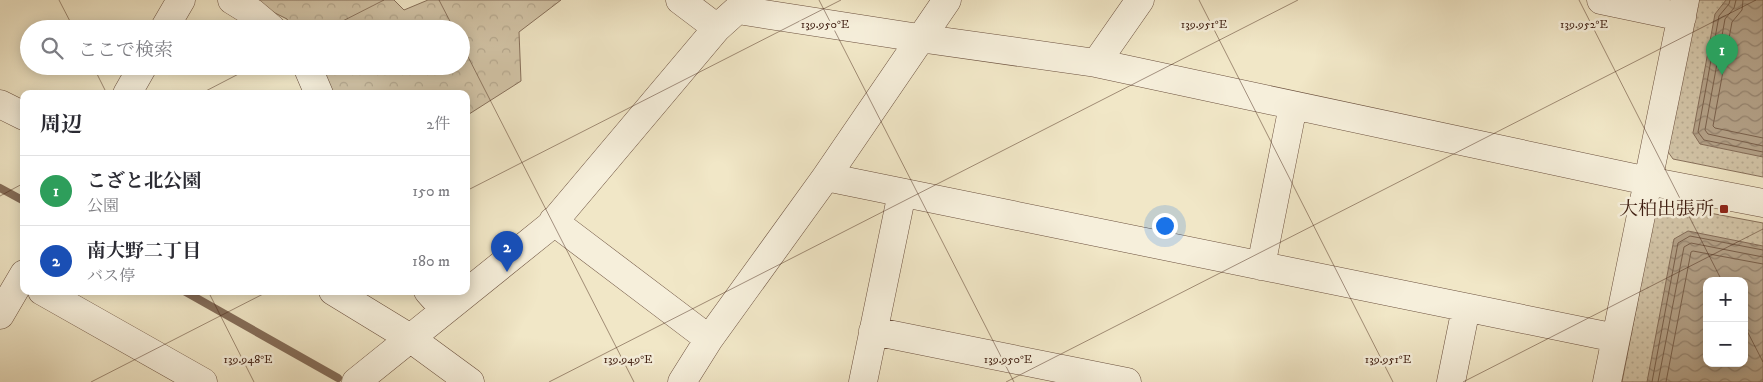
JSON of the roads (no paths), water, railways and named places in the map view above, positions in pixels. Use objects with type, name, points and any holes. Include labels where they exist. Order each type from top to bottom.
[{"type":"street","points":[[169,20],[180,0]]},
{"type":"street","points":[[232,0],[261,20]]},
{"type":"street","points":[[680,0],[717,28]]},
{"type":"street","points":[[682,382],[709,339],[826,177],[919,38],[947,0]]},
{"type":"street","points":[[1096,63],[1140,0]]},
{"type":"street","points":[[1601,0],[1684,8],[1607,382]]},
{"type":"street","points":[[470,278],[551,225],[717,28],[743,5],[919,38],[1096,63],[1648,181],[1763,203]]},
{"type":"street","points":[[129,90],[138,75]]},
{"type":"street","points":[[311,75],[317,90]]},
{"type":"street","points":[[0,104],[20,114]]},
{"type":"street","points":[[1261,266],[1293,106]]},
{"type":"street","points":[[826,177],[1616,338]]},
{"type":"street","points":[[863,382],[902,193]]},
{"type":"street","points":[[553,221],[709,339]]},
{"type":"street","points":[[0,315],[20,282]]},
{"type":"street","points":[[50,295],[202,382]]},
{"type":"street","points":[[340,295],[410,338],[470,382]]},
{"type":"street","points":[[356,382],[410,338],[436,300]]},
{"type":"street","points":[[1451,382],[1466,308]]},
{"type":"street","points":[[873,331],[1127,382]]},
{"type":"water","points":[[1726,0],[1763,0],[1763,157],[1700,144],[1693,133],[1715,14]]},
{"type":"water","points":[[1688,231],[1763,246],[1763,382],[1647,382],[1674,239]]},
{"type":"waterway","points":[[0,188],[20,199]]},
{"type":"waterway","points":[[191,295],[338,378]]},
{"type":"place","name":"こざと北公園","points":[[1722,75]]},
{"type":"place","name":"大柏出張所","points":[[1724,209]]},
{"type":"place","name":"南大野二丁目","points":[[507,272]]}]
